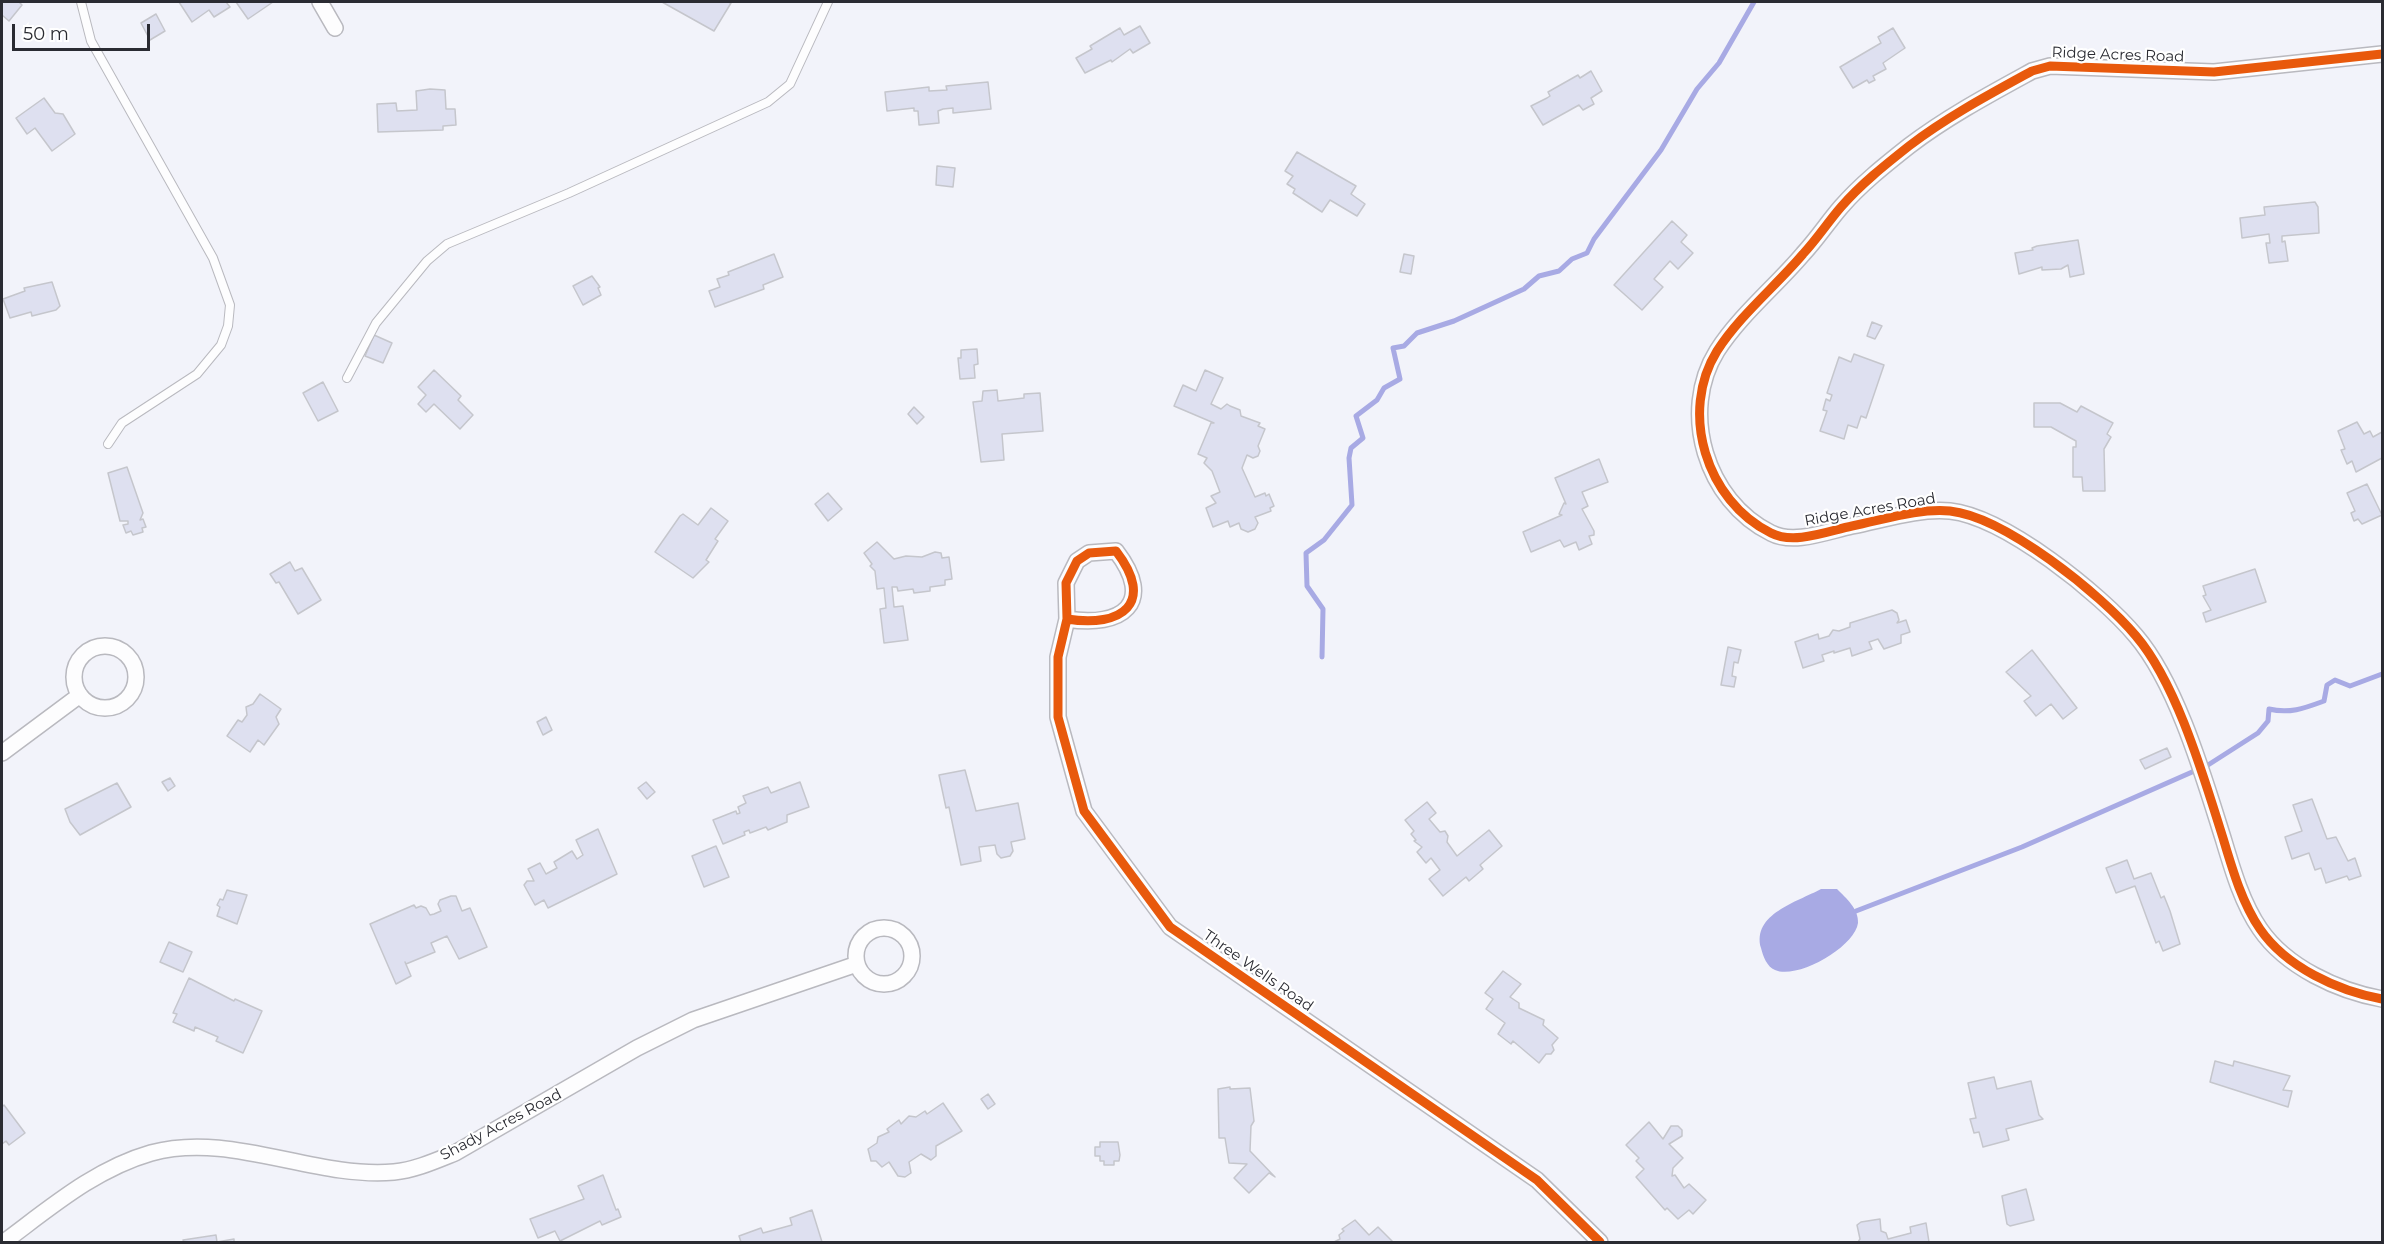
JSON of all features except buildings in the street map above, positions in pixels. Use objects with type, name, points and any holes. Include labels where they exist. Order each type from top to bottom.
[{"type":"street","points":[[320,2],[335,28]]},
{"type":"street","name":"Ridge Acres Road","points":[[2382,54],[2214,72],[2050,66],[2032,70],[1914,143],[1875,173],[1842,206],[1804,253],[1729,334],[1716,353],[1707,374],[1700,421],[1702,444],[1710,470],[1721,489],[1756,524],[1775,536],[1800,537],[1908,515],[1949,511],[1970,516],[2004,532],[2060,567],[2103,602],[2139,638],[2162,678],[2200,768],[2229,858],[2259,928],[2280,951],[2304,968],[2332,984],[2382,999]]},
{"type":"street","name":"Three Wells Road","points":[[1067,620],[1090,623],[1119,616],[1131,604],[1135,586],[1130,568],[1116,551],[1089,553],[1077,561],[1066,583],[1067,620],[1058,657],[1059,717],[1084,811],[1170,927],[1537,1180],[1600,1242]]},
{"type":"street","points":[[109,646],[127,656],[134,668],[135,683],[123,701],[112,706],[100,707],[89,703],[80,695],[74,674],[84,654],[96,647],[109,646]]},
{"type":"street","points":[[2,753],[80,695]]},
{"type":"street","name":"Shady Acres Road","points":[[4,1242],[96,1176],[119,1163],[153,1153],[183,1148],[220,1149],[364,1173],[395,1172],[422,1166],[455,1153],[637,1048],[693,1020],[857,964]]},
{"type":"lane","points":[[81,2],[91,41],[213,258],[230,305],[228,326],[221,345],[197,374],[122,423],[108,444]]},
{"type":"lane","points":[[347,378],[376,323],[427,261],[447,244],[569,193],[768,102],[790,84],[828,2]]},
{"type":"water","points":[[1821,889],[1837,889],[1851,904],[1858,918],[1854,932],[1836,951],[1810,966],[1785,972],[1772,969],[1761,948],[1760,936],[1763,926],[1789,904]]},
{"type":"waterway","points":[[1322,657],[1323,609],[1307,586],[1306,553],[1324,540],[1352,505],[1349,458],[1351,448],[1363,438],[1356,416],[1377,400],[1384,388],[1400,379],[1393,348],[1404,346],[1417,333],[1454,321],[1524,289],[1539,276],[1559,271],[1572,259],[1587,253],[1594,239],[1661,150],[1697,89],[1719,63],[1754,2]]},
{"type":"waterway","points":[[1856,911],[2022,847],[2208,765],[2258,733],[2268,721],[2269,709],[2291,711],[2310,706],[2324,701],[2327,685],[2335,680],[2350,686],[2382,674]]},
{"type":"cycle path","points":[[2382,54],[2214,72],[2050,66],[2032,71],[1923,135],[1865,183],[1726,338],[1706,375],[1700,401],[1700,427],[1705,453],[1715,477],[1730,500],[1748,518],[1771,533],[1790,538],[1800,537],[1913,513],[1950,511],[1972,516],[2024,542],[2100,600],[2136,636],[2151,656],[2177,705],[2198,760],[2238,885],[2260,929],[2271,943],[2298,966],[2348,990],[2382,999]]},
{"type":"cycle path","points":[[1067,619],[1087,621],[1103,619],[1117,615],[1127,608],[1133,598],[1133,585],[1128,569],[1116,551],[1089,553],[1077,561],[1066,583],[1067,619],[1058,657],[1058,717],[1084,811],[1170,927],[1537,1180],[1600,1242]]}]
